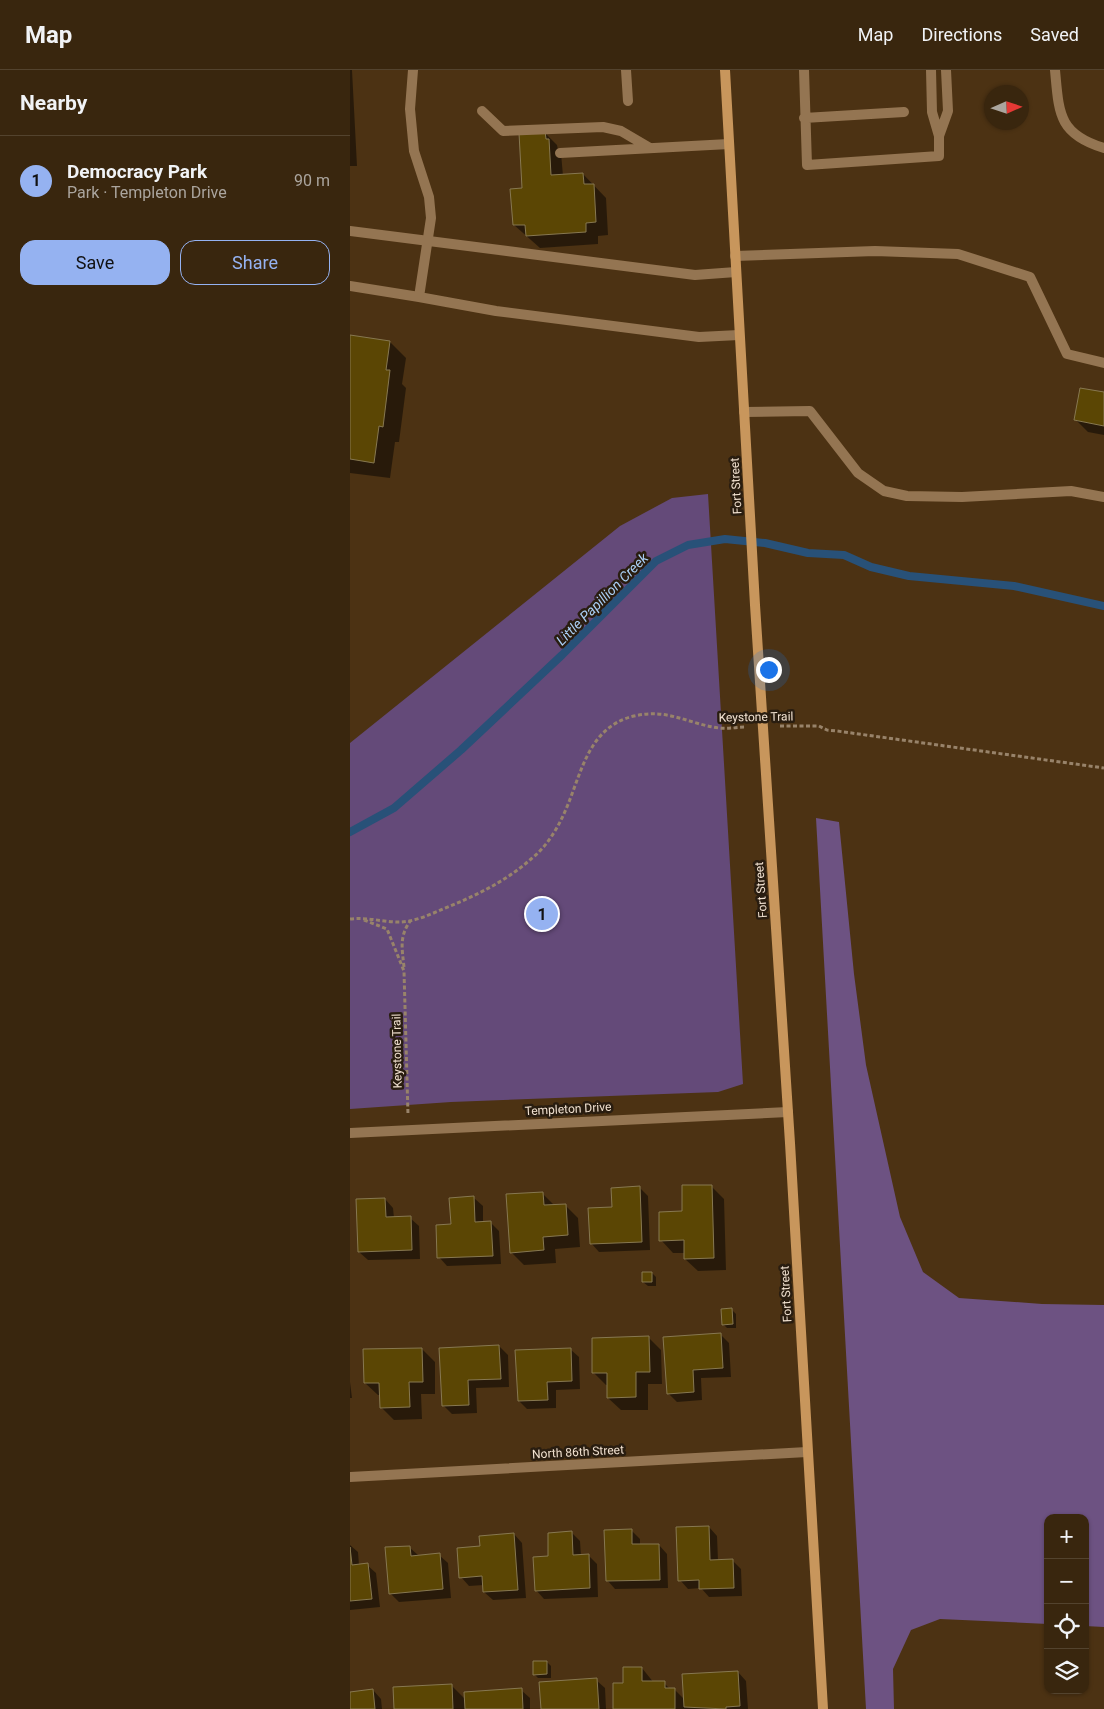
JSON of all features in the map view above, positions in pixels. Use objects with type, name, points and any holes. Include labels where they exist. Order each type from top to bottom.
[{"type":"main road","name":"Fort Street","points":[[725,70],[755,605],[788,1112],[823,1709]]},
{"type":"street","points":[[413,70],[410,109],[414,151],[429,197],[431,218],[420,297]]},
{"type":"street","points":[[626,70],[628,101]]},
{"type":"street","points":[[804,70],[806,165],[939,156],[939,136],[932,112],[931,70]]},
{"type":"street","points":[[939,136],[948,111],[946,70]]},
{"type":"street","points":[[1054,70],[1058,106],[1065,124],[1079,138],[1104,148]]},
{"type":"street","points":[[482,111],[503,131],[603,127],[620,131],[650,148]]},
{"type":"street","points":[[804,118],[904,112]]},
{"type":"street","points":[[560,153],[729,144]]},
{"type":"street","points":[[350,231],[695,275],[736,272]]},
{"type":"street","points":[[735,256],[875,251],[958,254],[1030,277],[1067,354],[1104,363]]},
{"type":"street","points":[[350,286],[496,311],[699,337],[739,335]]},
{"type":"street","points":[[744,412],[810,411],[858,473],[884,490],[907,496],[962,497],[1071,491],[1104,497]]},
{"type":"street","name":"Templeton Drive","points":[[350,1133],[788,1112]]},
{"type":"street","name":"North 86th Street","points":[[350,1477],[807,1452]]},
{"type":"path","name":"Keystone Trail","points":[[350,919],[359,918],[400,922],[422,918],[474,897],[498,884],[533,858],[548,842],[561,820],[590,751],[597,739],[610,726],[634,716],[661,713],[720,728],[819,726],[827,730],[1104,768]]},
{"type":"path","name":"Keystone Trail","points":[[359,918],[387,929],[404,971]]},
{"type":"path","name":"Keystone Trail","points":[[408,1129],[402,942],[404,929],[411,920]]},
{"type":"shaded area","points":[[708,494],[743,1084],[718,1092],[451,1102],[350,1109],[350,743],[620,526],[672,498]]},
{"type":"shaded area","points":[[816,818],[839,822],[854,974],[866,1065],[900,1217],[923,1272],[959,1298],[1042,1304],[1104,1305],[1104,1627],[1089,1626],[1089,1514],[1044,1514],[1044,1624],[940,1619],[911,1630],[893,1669],[894,1709],[866,1709]]},
{"type":"building","points":[[545,131],[546,139],[549,139],[551,175],[583,173],[584,184],[594,184],[596,222],[586,223],[586,232],[526,236],[525,225],[513,225],[510,189],[522,188],[519,133]]},
{"type":"building","points":[[350,335],[390,341],[386,370],[390,370],[383,427],[379,426],[374,463],[350,459]]},
{"type":"building","points":[[1080,388],[1104,392],[1104,426],[1074,420]]},
{"type":"building","points":[[682,1185],[712,1185],[714,1258],[684,1259],[684,1240],[659,1241],[659,1212],[682,1211]]},
{"type":"building","points":[[640,1186],[642,1242],[590,1244],[588,1208],[612,1207],[611,1188]]},
{"type":"building","points":[[543,1192],[544,1205],[566,1204],[568,1235],[543,1237],[544,1250],[510,1253],[506,1194]]},
{"type":"building","points":[[474,1196],[475,1222],[491,1221],[493,1256],[437,1258],[436,1225],[451,1224],[449,1198]]},
{"type":"building","points":[[385,1198],[386,1217],[411,1216],[412,1250],[358,1252],[356,1199]]},
{"type":"building","points":[[642,1272],[652,1272],[652,1282],[642,1282]]},
{"type":"building","points":[[732,1308],[733,1324],[722,1325],[721,1309]]},
{"type":"building","points":[[721,1333],[723,1368],[693,1370],[694,1392],[667,1394],[663,1337]]},
{"type":"building","points":[[649,1336],[650,1372],[636,1372],[636,1397],[607,1398],[607,1373],[592,1373],[592,1338]]},
{"type":"building","points":[[499,1345],[501,1379],[468,1380],[469,1405],[442,1406],[439,1348]]},
{"type":"building","points":[[422,1348],[423,1382],[409,1382],[410,1407],[380,1408],[379,1383],[364,1383],[363,1349]]},
{"type":"building","points":[[571,1348],[572,1381],[547,1382],[548,1400],[518,1401],[515,1350]]},
{"type":"building","points":[[709,1526],[710,1560],[733,1559],[734,1588],[699,1589],[699,1580],[678,1581],[676,1527]]},
{"type":"building","points":[[632,1529],[632,1544],[659,1544],[660,1580],[606,1581],[604,1530]]},
{"type":"building","points":[[572,1531],[573,1555],[589,1554],[590,1588],[535,1591],[533,1557],[548,1556],[548,1533]]},
{"type":"building","points":[[514,1533],[518,1590],[483,1592],[482,1576],[459,1578],[457,1548],[480,1546],[479,1536]]},
{"type":"building","points":[[410,1546],[411,1556],[440,1553],[443,1589],[389,1594],[385,1547]]},
{"type":"building","points":[[350,1547],[352,1565],[368,1563],[372,1599],[350,1601]]},
{"type":"building","points":[[533,1661],[547,1661],[547,1674],[533,1675]]},
{"type":"building","points":[[623,1667],[642,1667],[642,1681],[665,1681],[665,1688],[675,1688],[675,1709],[613,1709],[613,1683],[623,1683]]},
{"type":"building","points":[[738,1671],[740,1706],[726,1707],[726,1709],[684,1707],[682,1674]]},
{"type":"building","points":[[597,1678],[599,1709],[541,1709],[539,1682]]},
{"type":"building","points":[[452,1684],[453,1709],[394,1709],[393,1687]]},
{"type":"building","points":[[522,1688],[523,1709],[465,1709],[464,1692]]},
{"type":"building","points":[[373,1689],[375,1709],[350,1709],[350,1692]]},
{"type":"waterway","name":"Little Papillion Creek","points":[[350,832],[394,808],[461,750],[562,655],[656,561],[688,545],[725,539],[765,543],[808,553],[844,555],[871,567],[909,576],[1014,586],[1104,606]]},
{"type":"place","name":"Democracy Park","points":[[542,914]]}]
